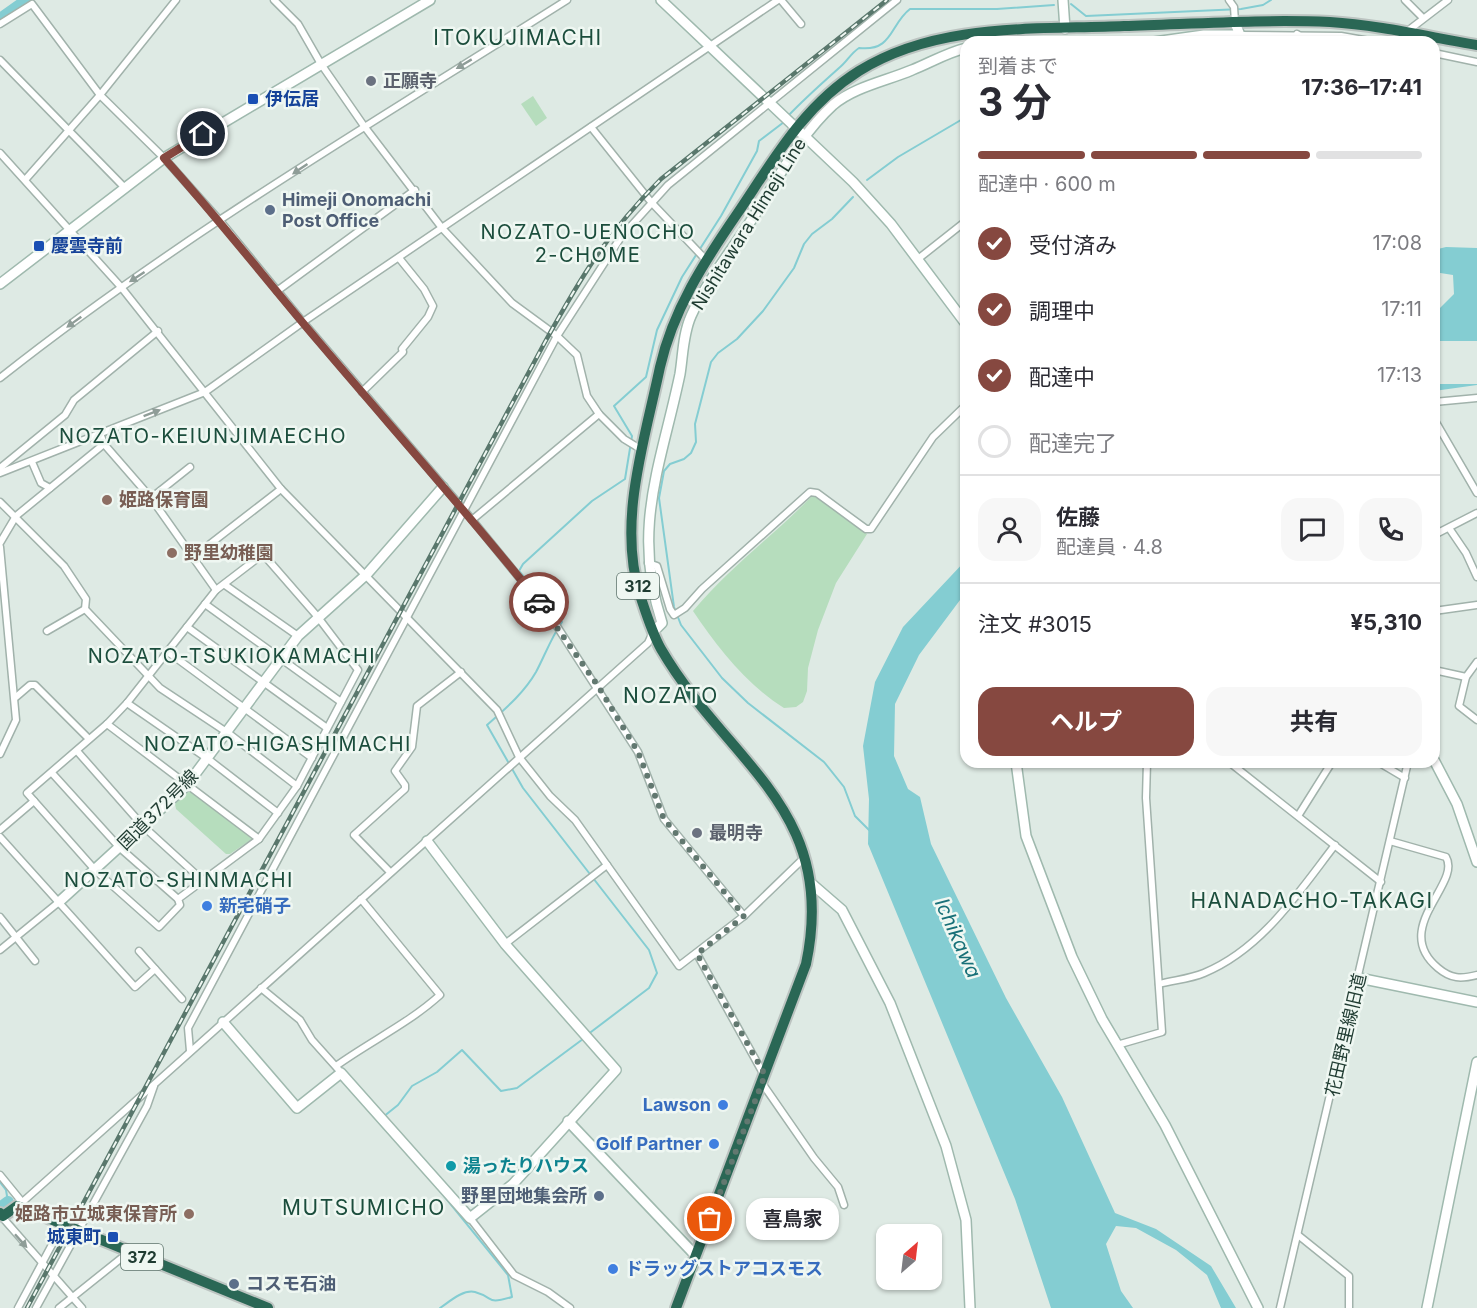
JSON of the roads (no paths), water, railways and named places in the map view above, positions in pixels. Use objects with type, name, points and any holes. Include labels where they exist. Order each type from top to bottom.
[{"type":"highway","name":"312","points":[[965,36],[990,32],[1065,29],[1333,22],[1423,36]]},
{"type":"highway","name":"312","points":[[676,1308],[806,964],[814,923],[812,884],[805,856],[797,833],[786,813],[681,679],[653,632],[639,590],[632,535],[632,514],[643,450],[672,326],[706,260],[795,128],[826,95],[857,72],[887,56],[920,43],[960,37]]},
{"type":"highway","name":"312","points":[[1440,39],[1477,45]]},
{"type":"highway","points":[[1,1216],[19,1204]]},
{"type":"highway","name":"372","points":[[19,1204],[129,1252],[268,1308]]},
{"type":"street","points":[[25,180],[100,95],[176,0]]},
{"type":"street","points":[[274,0],[298,24],[321,64],[364,126],[442,228],[512,303],[557,336],[577,355],[587,396],[599,414],[624,439],[643,450]]},
{"type":"street","points":[[0,284],[164,158],[430,0]]},
{"type":"street","points":[[0,378],[122,287],[364,126],[567,0]]},
{"type":"street","points":[[661,0],[853,182],[891,224],[960,316]]},
{"type":"street","points":[[0,473],[205,392],[303,322],[780,0],[801,24]]},
{"type":"street","points":[[190,1051],[188,1028],[557,336],[621,237],[651,202],[732,131],[897,0]]},
{"type":"street","points":[[1064,0],[1065,29]]},
{"type":"street","points":[[1229,0],[1234,7],[1235,23],[1240,35]]},
{"type":"street","points":[[1405,0],[1423,18]]},
{"type":"street","points":[[1405,33],[1448,0]]},
{"type":"street","points":[[0,24],[32,4],[100,95],[164,158],[221,222],[362,392],[464,510],[549,614],[598,686],[643,761],[664,819],[744,916]]},
{"type":"street","points":[[1295,33],[1300,36]]},
{"type":"street","points":[[1197,36],[1295,33],[1341,36]]},
{"type":"street","name":"Nishitawara Himeji Line","points":[[653,632],[662,623],[648,563],[652,490],[690,317],[707,285],[804,136],[844,97],[915,69],[942,55],[960,50]]},
{"type":"street","points":[[1440,54],[1477,62]]},
{"type":"street","points":[[0,60],[124,188]]},
{"type":"street","points":[[591,127],[651,202],[706,260]]},
{"type":"street","points":[[0,153],[68,231],[122,287],[281,489],[367,574],[497,710],[519,757],[550,796],[575,820],[679,966],[744,916],[805,856]]},
{"type":"street","points":[[277,291],[415,190]]},
{"type":"street","points":[[918,259],[960,226]]},
{"type":"street","points":[[362,392],[403,352],[402,349],[428,317],[433,306],[424,289],[399,258]]},
{"type":"street","points":[[0,468],[65,415],[74,400],[158,331]]},
{"type":"street","points":[[1440,401],[1477,398]]},
{"type":"street","points":[[648,563],[657,566],[670,609],[674,615],[685,608],[702,589],[810,492],[817,493],[866,529],[871,529],[933,437],[960,411]]},
{"type":"street","points":[[472,520],[599,414]]},
{"type":"street","points":[[1440,429],[1477,493]]},
{"type":"street","points":[[100,433],[104,444],[151,498],[216,590]]},
{"type":"street","points":[[0,754],[16,720],[16,697],[5,614],[0,545],[16,516],[104,444]]},
{"type":"street","points":[[32,462],[41,483],[50,488]]},
{"type":"street","points":[[151,498],[190,467]]},
{"type":"street","name":"国道372号線","points":[[59,902],[187,785],[228,734],[280,658],[298,636],[317,616],[367,574],[443,487]]},
{"type":"street","points":[[192,558],[281,489]]},
{"type":"street","points":[[0,502],[64,566],[86,598],[85,609],[160,688],[228,734],[297,786]]},
{"type":"street","points":[[1440,532],[1477,513]]},
{"type":"street","points":[[1449,528],[1466,553],[1477,576]]},
{"type":"street","points":[[52,773],[120,848],[178,899],[180,904],[159,927],[96,870],[27,793],[77,751],[127,704],[216,590],[263,554],[317,616],[358,670],[297,786],[259,839],[201,879],[178,899]]},
{"type":"street","points":[[225,585],[298,636]]},
{"type":"street","points":[[205,604],[341,702]]},
{"type":"street","points":[[1440,610],[1477,605]]},
{"type":"street","points":[[47,632],[85,609]]},
{"type":"street","points":[[187,627],[327,729]]},
{"type":"street","points":[[0,1175],[19,1204],[648,643],[653,632]]},
{"type":"street","points":[[168,652],[312,758]]},
{"type":"street","points":[[1477,662],[1466,677],[1459,706],[1477,720]]},
{"type":"street","points":[[1440,671],[1466,677]]},
{"type":"street","points":[[390,872],[354,835],[405,789],[405,785],[395,771],[412,747],[417,706],[460,672]]},
{"type":"street","points":[[16,697],[30,685],[35,685],[89,739]]},
{"type":"street","points":[[127,704],[208,759],[278,813]]},
{"type":"street","points":[[107,724],[259,839]]},
{"type":"street","points":[[77,751],[143,826],[201,879]]},
{"type":"street","points":[[1017,768],[1026,836],[1072,957],[1117,1045],[1165,1125],[1258,1308]]},
{"type":"street","points":[[1117,1045],[1162,1032],[1146,798],[1147,768]]},
{"type":"street","points":[[1238,768],[1382,882]]},
{"type":"street","points":[[1298,816],[1328,768]]},
{"type":"street","points":[[1388,768],[1405,778]]},
{"type":"street","name":"花田野里線旧道","points":[[1280,1308],[1382,882],[1407,768]]},
{"type":"street","points":[[1438,768],[1457,804],[1477,862]]},
{"type":"street","points":[[0,830],[34,801]]},
{"type":"street","points":[[0,837],[135,987],[155,969]]},
{"type":"street","points":[[427,841],[505,944],[616,1070],[513,1184],[470,1218]]},
{"type":"street","points":[[1390,841],[1446,857],[1449,862],[1448,873],[1424,919],[1422,936],[1425,950],[1431,962],[1446,975],[1460,979],[1477,975]]},
{"type":"street","points":[[1159,984],[1208,972],[1249,945],[1288,905],[1335,845]]},
{"type":"street","points":[[505,944],[607,865]]},
{"type":"street","points":[[812,884],[842,910],[890,1003],[946,1146],[966,1220],[970,1308]]},
{"type":"street","points":[[223,1022],[297,1108],[371,1041],[394,1030],[440,994],[361,899]]},
{"type":"street","points":[[0,950],[59,902]]},
{"type":"street","points":[[0,917],[35,961]]},
{"type":"street","points":[[139,951],[182,999]]},
{"type":"street","points":[[697,954],[763,1079],[814,1158],[838,1187],[844,1205]]},
{"type":"street","points":[[1359,978],[1477,1002]]},
{"type":"street","points":[[261,988],[300,1020],[312,1040],[470,1218],[514,1275],[548,1292],[570,1308]]},
{"type":"street","points":[[1427,1308],[1477,1062]]},
{"type":"street","points":[[36,1308],[147,1106],[154,1086]]},
{"type":"street","points":[[568,1121],[696,1256]]},
{"type":"street","points":[[1,1216],[82,1308]]},
{"type":"street","points":[[18,1308],[63,1224]]},
{"type":"street","points":[[1298,1235],[1349,1276],[1349,1308]]},
{"type":"street","points":[[59,1308],[129,1252]]},
{"type":"water","points":[[1440,248],[1477,248],[1477,341],[1440,341],[1440,308],[1454,294],[1453,275],[1440,273]]},
{"type":"water","points":[[1440,384],[1477,385],[1440,390]]},
{"type":"water","name":"Ichikawa","points":[[960,566],[960,600],[919,655],[895,704],[894,756],[908,789],[920,797],[931,844],[1006,998],[1062,1097],[1115,1213],[1156,1229],[1211,1266],[1236,1308],[1221,1308],[1207,1275],[1176,1250],[1136,1228],[1116,1226],[1106,1244],[1121,1291],[1133,1308],[1051,1308],[1015,1199],[868,844],[869,799],[863,746],[875,682],[903,627]]},
{"type":"waterway","points":[[0,19],[27,0]]},
{"type":"waterway","points":[[1071,4],[1086,16],[1241,9],[1263,5],[1271,0]]},
{"type":"waterway","points":[[787,117],[856,50],[878,46],[885,41],[903,15],[910,9],[997,9],[1054,5]]},
{"type":"waterway","points":[[867,180],[898,157],[960,121]]},
{"type":"waterway","points":[[587,1035],[649,988],[657,973],[649,950],[523,788],[487,725],[526,687],[562,622],[519,571],[523,564],[592,501],[625,479],[632,436],[614,406],[646,377],[657,330],[682,277],[721,216],[757,151],[759,141],[784,122]]},
{"type":"waterway","points":[[853,197],[832,219],[812,234],[804,244],[794,268],[763,311],[711,362],[695,424],[696,442],[691,453],[684,459],[670,464],[664,471],[659,498],[674,607],[681,625],[722,678],[748,703],[824,762],[844,787],[855,816],[870,831]]},
{"type":"waterway","points":[[383,1117],[398,1105],[412,1086],[437,1072],[462,1050],[501,1091],[517,1088],[583,1039]]},
{"type":"waterway","points":[[0,1182],[6,1190],[8,1202]]},
{"type":"waterway","points":[[440,1191],[508,1275],[512,1297],[494,1301],[482,1294],[466,1292],[440,1308]]},
{"type":"waterway","points":[[0,1208],[8,1202]]},
{"type":"railway","points":[[27,1308],[545,342],[596,256],[625,218],[661,179],[887,0]]},
{"type":"place","name":"正願寺","points":[[371,81]]},
{"type":"place","name":"伊伝居","points":[[253,99]]},
{"type":"place","name":"Himeji Onomachi Post Office","points":[[270,210]]},
{"type":"place","name":"慶雲寺前","points":[[39,246]]},
{"type":"place","name":"姫路保育園","points":[[107,500]]},
{"type":"place","name":"野里幼稚園","points":[[172,553]]},
{"type":"place","name":"最明寺","points":[[697,833]]},
{"type":"place","name":"新宅硝子","points":[[207,906]]},
{"type":"place","name":"Lawson","points":[[723,1105]]},
{"type":"place","name":"Golf Partner","points":[[714,1144]]},
{"type":"place","name":"湯ったりハウス","points":[[451,1166]]},
{"type":"place","name":"野里団地集会所","points":[[599,1196]]},
{"type":"place","name":"姫路市立城東保育所","points":[[189,1214]]},
{"type":"place","name":"喜鳥家","points":[[710,1219]]},
{"type":"place","name":"城東町","points":[[113,1237]]},
{"type":"place","name":"ドラッグストアコスモス","points":[[613,1269]]},
{"type":"place","name":"コスモ石油","points":[[234,1284]]},
{"type":"district","name":"ITOKUJIMACHI","points":[[518,38]]},
{"type":"district","name":"NOZATO-UENOCHO 2-CHOME","points":[[588,244]]},
{"type":"district","name":"NOZATO-KEIUNJIMAECHO","points":[[203,436]]},
{"type":"district","name":"NOZATO-TSUKIOKAMACHI","points":[[232,656]]},
{"type":"district","name":"NOZATO","points":[[671,696]]},
{"type":"district","name":"NOZATO-HIGASHIMACHI","points":[[278,744]]},
{"type":"district","name":"NOZATO-SHINMACHI","points":[[179,880]]},
{"type":"district","name":"HANADACHO-TAKAGI","points":[[1312,901]]},
{"type":"district","name":"MUTSUMICHO","points":[[364,1208]]}]
